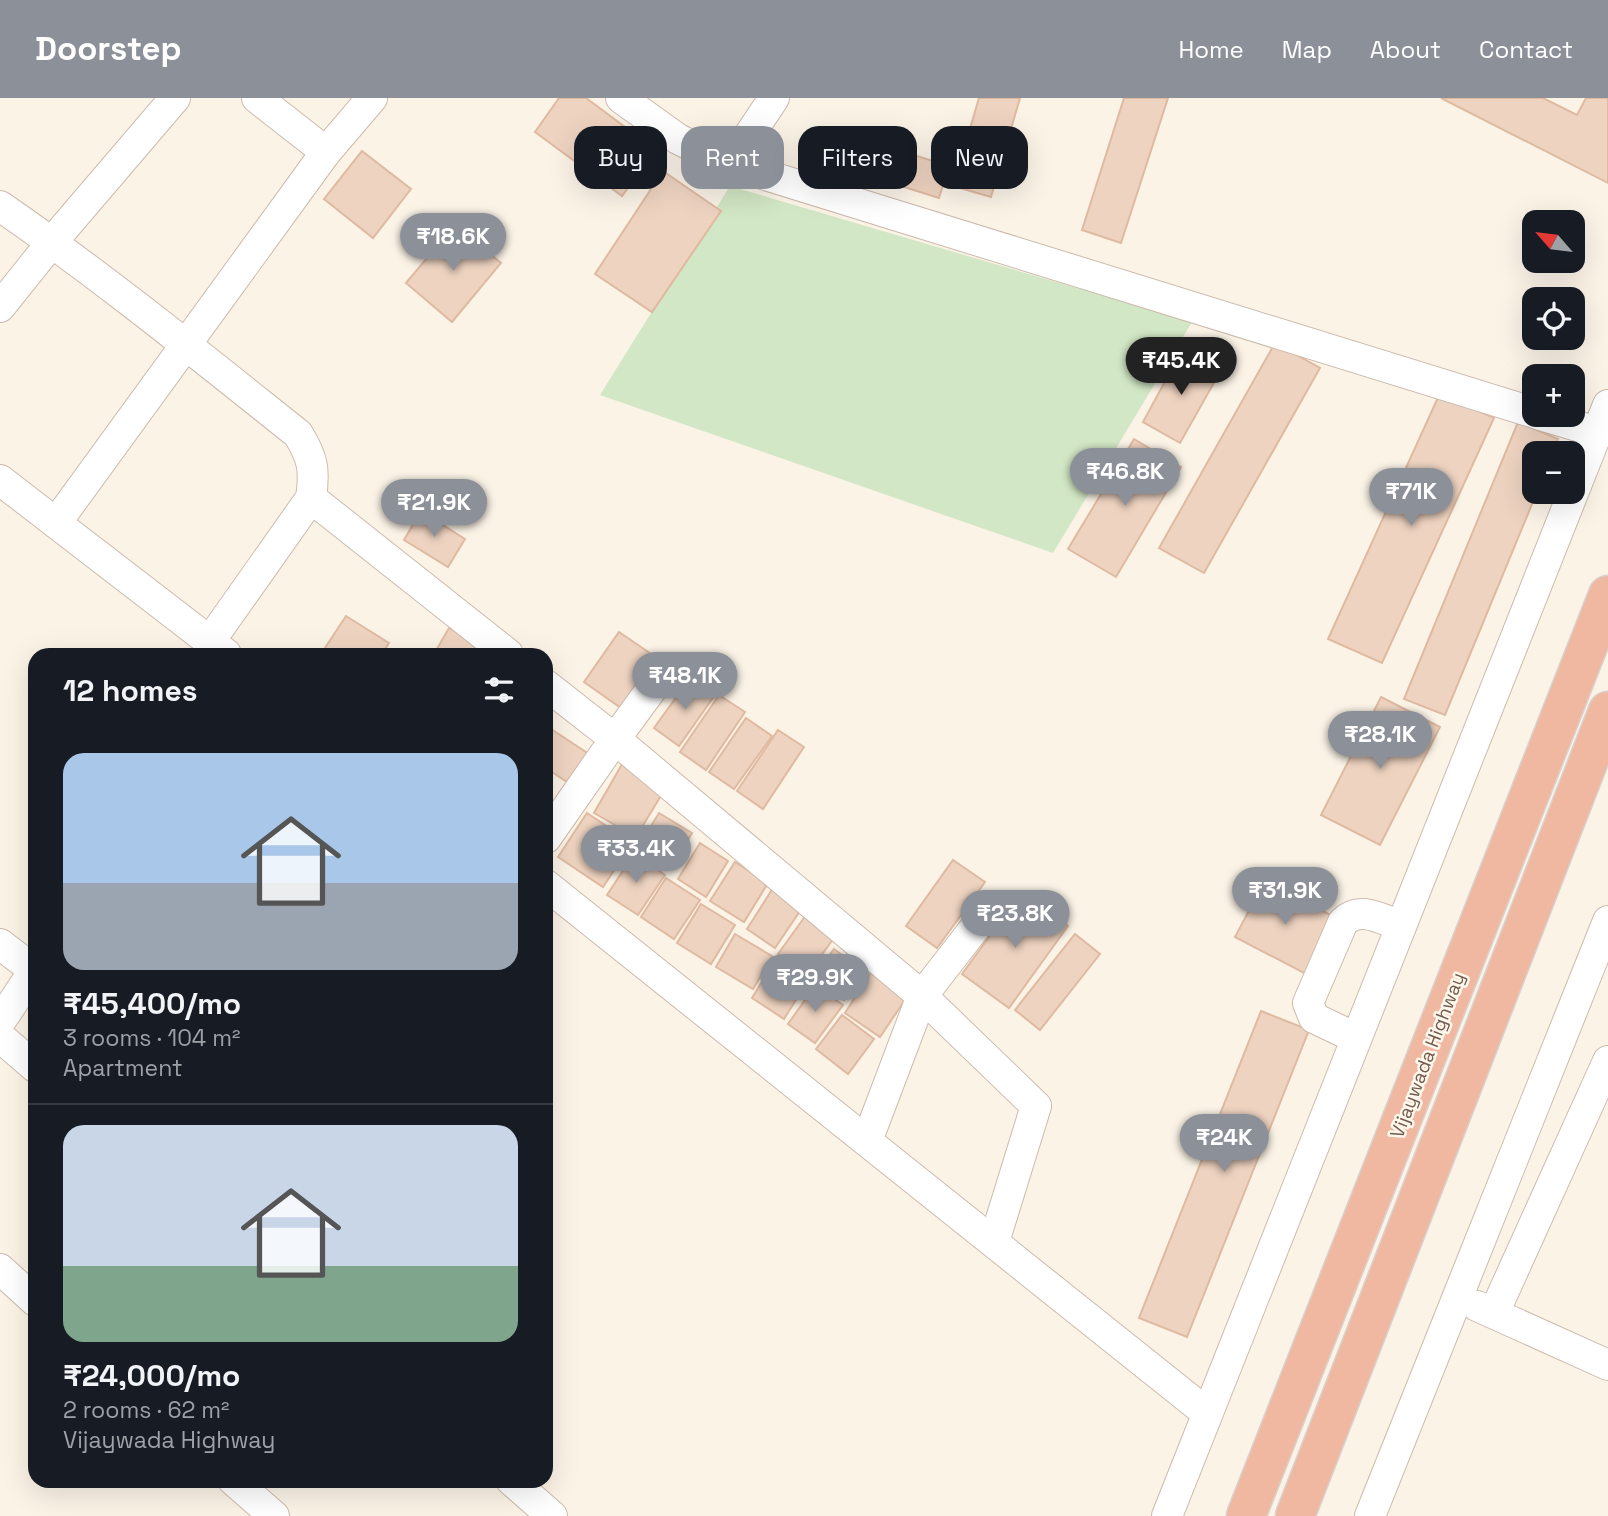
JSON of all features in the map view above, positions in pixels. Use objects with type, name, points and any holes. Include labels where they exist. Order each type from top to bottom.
[{"type":"highway","name":"Vijaywada Highway","points":[[1246,1516],[1608,595]]},
{"type":"highway","points":[[1296,1516],[1608,711]]},
{"type":"street","points":[[0,307],[175,98]]},
{"type":"street","points":[[257,98],[326,152]]},
{"type":"street","points":[[56,523],[326,152],[372,98]]},
{"type":"street","points":[[621,98],[681,140]]},
{"type":"street","points":[[755,126],[774,98]]},
{"type":"street","points":[[784,181],[1522,409]]},
{"type":"street","points":[[0,206],[52,242],[298,434],[310,453],[314,474],[311,498],[218,648],[0,480]]},
{"type":"street","points":[[1167,1516],[1603,419],[1585,418]]},
{"type":"street","points":[[311,498],[500,648]]},
{"type":"street","points":[[553,828],[667,668]]},
{"type":"street","points":[[553,690],[615,739],[922,996],[1036,1106],[994,1242]]},
{"type":"street","points":[[553,891],[1207,1413]]},
{"type":"street","points":[[867,1141],[922,996],[989,911]]},
{"type":"street","points":[[1356,1038],[1314,1018],[1308,1003],[1343,922],[1351,915],[1361,912],[1401,926]]},
{"type":"street","points":[[1370,1516],[1608,921]]},
{"type":"street","points":[[0,944],[28,965]]},
{"type":"street","points":[[0,1021],[28,978]]},
{"type":"street","points":[[0,1037],[28,1061]]},
{"type":"street","points":[[1494,1313],[1608,1062]]},
{"type":"street","points":[[0,1269],[28,1295]]},
{"type":"street","points":[[1457,1299],[1494,1313],[1608,1366]]},
{"type":"street","points":[[242,1488],[274,1516]]},
{"type":"street","points":[[521,1488],[552,1516]]},
{"type":"green space","points":[[728,189],[740,189],[1192,322],[1053,553],[600,395]]},
{"type":"building","points":[[559,98],[586,98],[624,126],[574,126],[574,161],[535,132]]},
{"type":"building","points":[[979,98],[1020,98],[1012,126],[971,126]]},
{"type":"building","points":[[1124,98],[1168,98],[1121,243],[1082,230]]},
{"type":"building","points":[[1441,98],[1543,98],[1577,115],[1586,98],[1608,98],[1608,183]]},
{"type":"building","points":[[362,151],[411,189],[373,238],[324,199]]},
{"type":"building","points":[[917,156],[931,160],[931,189],[942,189],[939,198],[910,189],[917,189]]},
{"type":"building","points":[[667,174],[681,183],[681,189],[689,189],[721,211],[652,312],[595,274],[651,189],[667,189]]},
{"type":"building","points":[[612,189],[627,189],[622,196]]},
{"type":"building","points":[[963,189],[993,189],[991,197]]},
{"type":"building","points":[[455,225],[501,263],[452,322],[406,283]]},
{"type":"building","points":[[1275,343],[1320,368],[1204,573],[1159,548]]},
{"type":"building","points":[[1182,350],[1220,372],[1180,443],[1143,422]]},
{"type":"building","points":[[1440,393],[1494,418],[1382,663],[1328,639]]},
{"type":"building","points":[[1518,422],[1522,427],[1530,427],[1558,439],[1522,441],[1522,504],[1532,504],[1445,715],[1404,699]]},
{"type":"building","points":[[1134,439],[1181,467],[1116,577],[1068,549]]},
{"type":"building","points":[[421,511],[465,539],[448,567],[404,540]]},
{"type":"building","points":[[346,616],[389,643],[386,648],[325,648]]},
{"type":"building","points":[[449,628],[484,648],[437,648]]},
{"type":"building","points":[[619,632],[657,658],[621,708],[584,682]]},
{"type":"building","points":[[691,677],[715,695],[679,746],[654,728]]},
{"type":"building","points":[[719,695],[745,712],[706,770],[680,752]]},
{"type":"building","points":[[1381,697],[1440,727],[1380,845],[1321,815]]},
{"type":"building","points":[[746,718],[772,736],[734,789],[709,772]]},
{"type":"building","points":[[553,730],[589,754],[570,784],[553,773]]},
{"type":"building","points":[[778,730],[804,747],[763,809],[737,791]]},
{"type":"building","points":[[625,759],[668,784],[636,837],[594,813]]},
{"type":"building","points":[[587,813],[632,843],[603,887],[558,857]]},
{"type":"building","points":[[659,813],[692,833],[670,869],[637,849]]},
{"type":"building","points":[[700,843],[728,861],[706,897],[678,879]]},
{"type":"building","points":[[634,854],[665,875],[638,915],[607,895]]},
{"type":"building","points":[[953,860],[985,882],[937,948],[906,926]]},
{"type":"building","points":[[735,862],[768,883],[744,922],[710,901]]},
{"type":"building","points":[[666,878],[700,900],[674,939],[641,917]]},
{"type":"building","points":[[1265,880],[1336,918],[1306,974],[1235,937]]},
{"type":"building","points":[[775,885],[804,905],[775,948],[747,929]]},
{"type":"building","points":[[1022,892],[1068,926],[1009,1008],[962,974]]},
{"type":"building","points":[[701,904],[735,925],[711,964],[677,943]]},
{"type":"building","points":[[809,911],[839,931],[807,975],[778,954]]},
{"type":"building","points":[[735,934],[772,956],[753,989],[716,967]]},
{"type":"building","points":[[1075,934],[1100,954],[1040,1030],[1015,1010]]},
{"type":"building","points":[[834,949],[865,972],[844,1000],[814,977]]},
{"type":"building","points":[[774,962],[807,982],[784,1019],[752,998]]},
{"type":"building","points":[[871,973],[907,997],[880,1037],[845,1013]]},
{"type":"building","points":[[815,986],[843,1005],[815,1043],[788,1024]]},
{"type":"building","points":[[1261,1011],[1309,1030],[1187,1337],[1139,1318]]},
{"type":"building","points":[[842,1015],[874,1039],[848,1074],[816,1049]]}]
